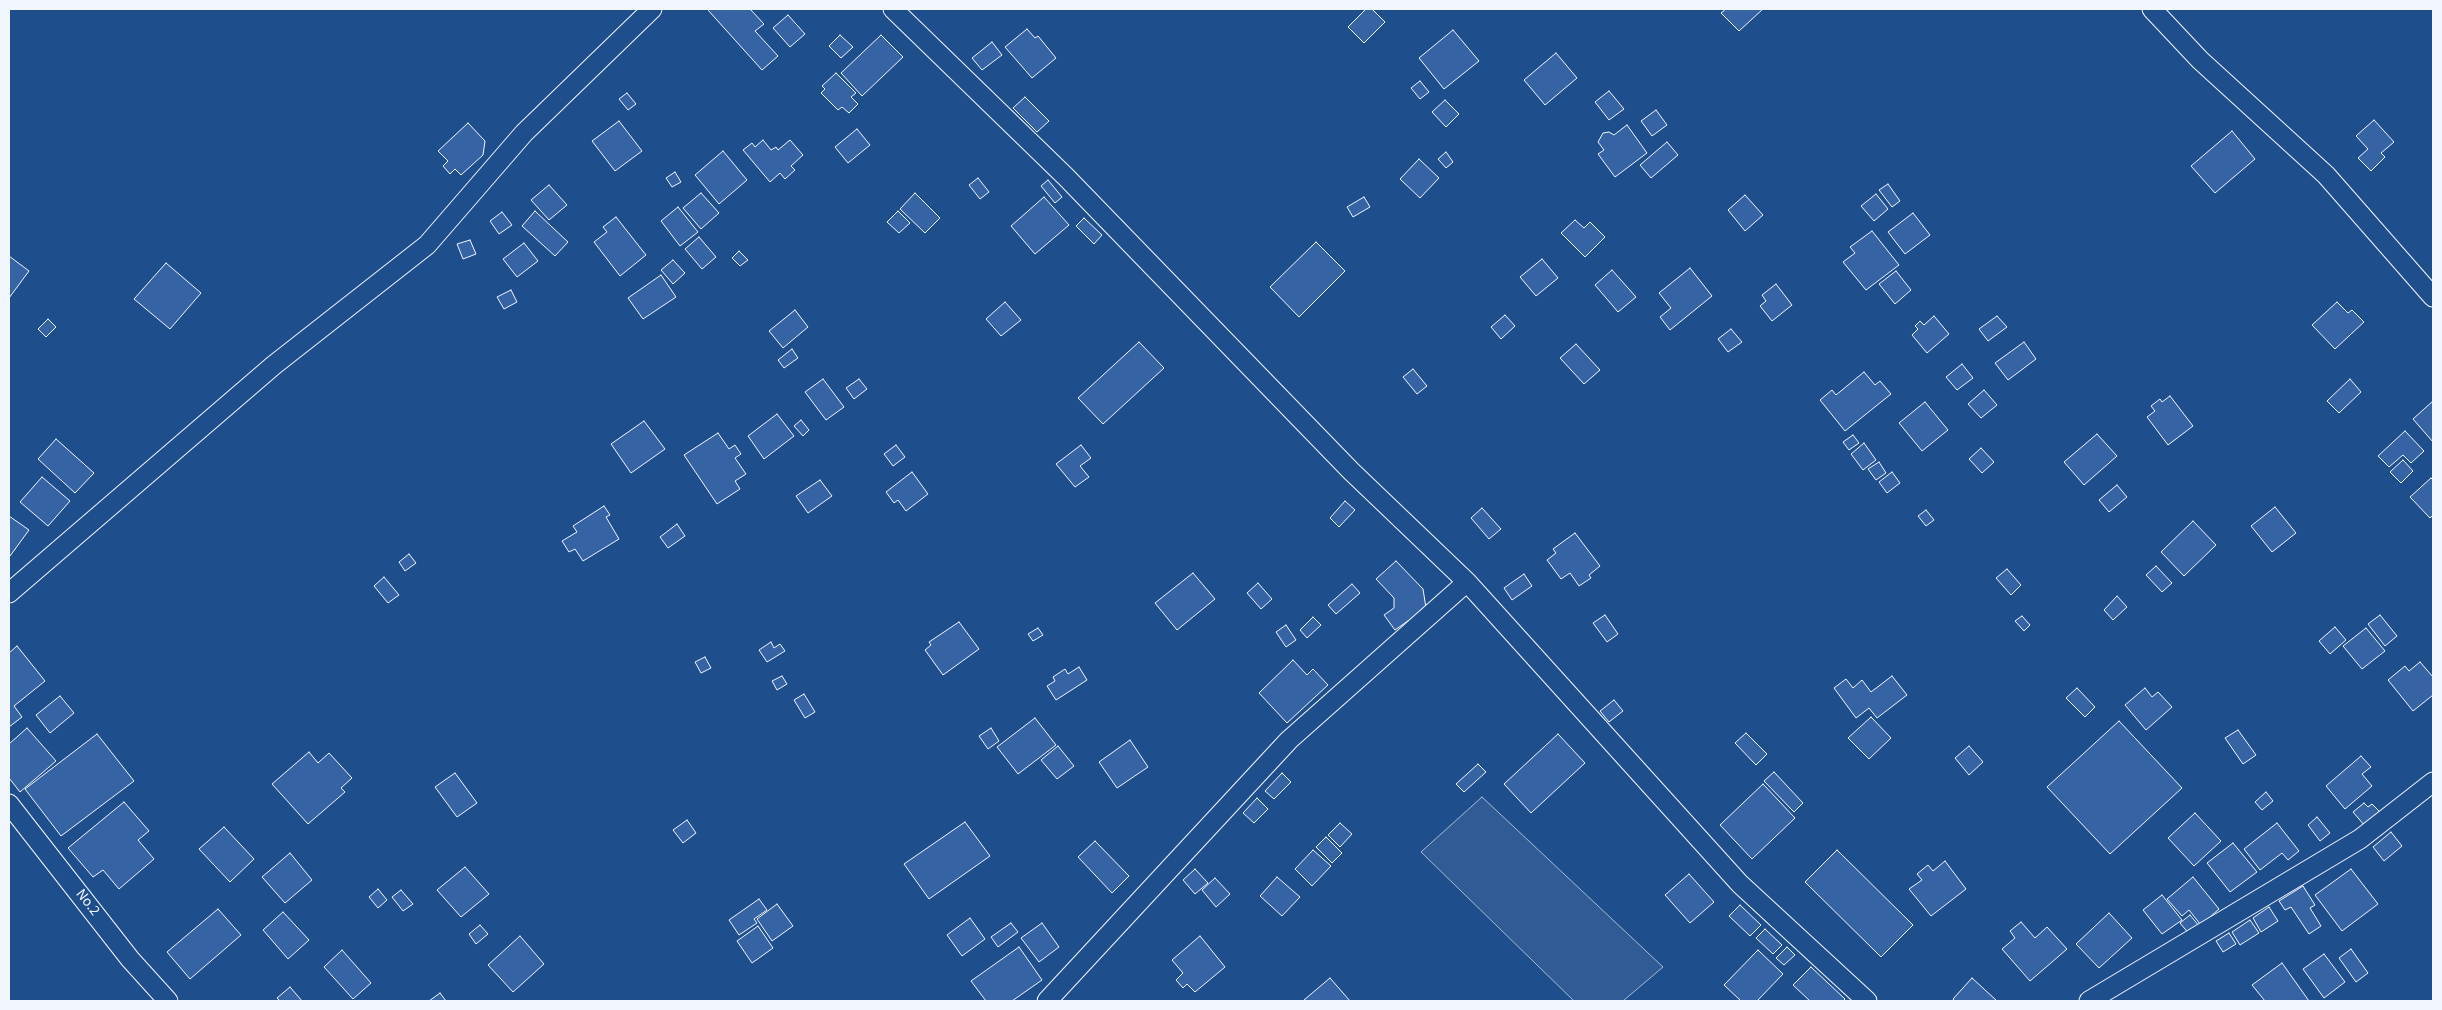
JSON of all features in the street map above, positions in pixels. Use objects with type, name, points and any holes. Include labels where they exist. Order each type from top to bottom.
[{"type":"street","points":[[9,593],[274,365],[427,245],[524,133],[652,9]]},
{"type":"street","points":[[893,9],[1066,177],[1351,471],[1467,582],[1740,884],[1867,1001]]},
{"type":"street","points":[[2152,9],[2200,60],[2326,175],[2433,297]]},
{"type":"street","points":[[1047,1001],[1289,740],[1467,582]]},
{"type":"street","points":[[2089,1001],[2360,840],[2433,782]]},
{"type":"street","name":"No.2","points":[[9,804],[130,959],[168,1001]]},
{"type":"shaded area","points":[[1482,797],[1663,967],[1623,1001],[1574,1001],[1421,852]]},
{"type":"building","points":[[707,9],[750,9],[764,24],[755,31],[778,56],[762,70]]},
{"type":"building","points":[[1366,9],[1372,9],[1385,22],[1364,43],[1348,27]]},
{"type":"building","points":[[1726,9],[1763,9],[1739,31],[1721,13]]},
{"type":"building","points":[[788,15],[805,34],[790,47],[773,28]]},
{"type":"building","points":[[1027,29],[1035,38],[1038,36],[1056,58],[1032,78],[1005,47]]},
{"type":"building","points":[[1453,30],[1479,61],[1444,89],[1419,58]]},
{"type":"building","points":[[840,35],[853,47],[841,58],[829,46]]},
{"type":"building","points":[[881,35],[903,57],[862,96],[841,73]]},
{"type":"building","points":[[992,42],[1002,55],[982,70],[972,58]]},
{"type":"building","points":[[1556,53],[1577,78],[1545,105],[1524,80]]},
{"type":"building","points":[[836,73],[856,93],[851,97],[858,104],[849,113],[842,107],[838,110],[821,93],[825,89],[822,86]]},
{"type":"building","points":[[1420,81],[1429,92],[1420,99],[1411,88]]},
{"type":"building","points":[[1609,91],[1624,109],[1609,120],[1595,102]]},
{"type":"building","points":[[627,93],[636,104],[628,110],[619,99]]},
{"type":"building","points":[[1025,97],[1049,121],[1037,132],[1013,108]]},
{"type":"building","points":[[1445,100],[1459,114],[1446,127],[1432,112]]},
{"type":"building","points":[[1656,110],[1667,125],[1652,136],[1641,121]]},
{"type":"building","points":[[2374,120],[2394,142],[2381,153],[2385,157],[2371,171],[2358,158],[2368,149],[2356,136]]},
{"type":"building","points":[[619,121],[642,151],[615,171],[592,141]]},
{"type":"building","points":[[468,123],[485,141],[483,155],[461,175],[455,169],[450,174],[443,166],[448,161],[438,151]]},
{"type":"building","points":[[1627,125],[1647,153],[1615,177],[1598,154],[1604,150],[1598,142],[1603,133],[1609,132],[1614,135]]},
{"type":"building","points":[[857,129],[870,145],[848,163],[835,147]]},
{"type":"building","points":[[2232,131],[2255,159],[2215,193],[2191,166]]},
{"type":"building","points":[[763,140],[771,150],[776,147],[778,150],[790,140],[803,155],[791,166],[795,170],[785,179],[780,173],[770,182],[743,150],[752,143],[755,147]]},
{"type":"building","points":[[1667,142],[1678,155],[1651,178],[1640,165]]},
{"type":"building","points":[[723,151],[747,180],[719,204],[695,175]]},
{"type":"building","points":[[1446,152],[1453,162],[1446,168],[1438,159]]},
{"type":"building","points":[[1419,159],[1439,178],[1420,198],[1400,179]]},
{"type":"building","points":[[675,172],[681,182],[672,187],[666,178]]},
{"type":"building","points":[[978,178],[989,192],[980,199],[969,185]]},
{"type":"building","points":[[1048,180],[1062,197],[1055,203],[1041,186]]},
{"type":"building","points":[[1888,184],[1900,201],[1892,207],[1879,190]]},
{"type":"building","points":[[549,185],[567,205],[549,220],[531,200]]},
{"type":"building","points":[[701,193],[719,213],[701,229],[683,208]]},
{"type":"building","points":[[915,193],[940,218],[925,233],[900,209]]},
{"type":"building","points":[[1876,194],[1888,209],[1874,221],[1861,206]]},
{"type":"building","points":[[1745,195],[1763,215],[1745,231],[1728,210]]},
{"type":"building","points":[[1044,197],[1069,225],[1035,254],[1011,226]]},
{"type":"building","points":[[1364,197],[1370,207],[1353,217],[1347,207]]},
{"type":"building","points":[[678,207],[698,232],[680,246],[661,221]]},
{"type":"building","points":[[535,211],[568,242],[555,256],[522,226]]},
{"type":"building","points":[[898,211],[910,223],[899,233],[887,222]]},
{"type":"building","points":[[502,212],[512,225],[499,234],[490,221]]},
{"type":"building","points":[[1913,213],[1930,235],[1905,254],[1888,232]]},
{"type":"building","points":[[616,217],[646,255],[620,276],[594,242],[607,232],[603,227]]},
{"type":"building","points":[[1084,218],[1102,235],[1094,244],[1076,226]]},
{"type":"building","points":[[1575,220],[1584,228],[1590,222],[1605,237],[1585,257],[1561,233]]},
{"type":"building","points":[[1872,231],[1899,265],[1866,290],[1843,262],[1855,253],[1850,247]]},
{"type":"building","points":[[699,237],[716,257],[702,269],[685,249]]},
{"type":"building","points":[[470,240],[476,254],[463,259],[457,244]]},
{"type":"building","points":[[1316,242],[1345,271],[1299,317],[1270,287]]},
{"type":"building","points":[[524,243],[538,261],[517,277],[503,259]]},
{"type":"building","points":[[739,251],[748,260],[740,266],[732,258]]},
{"type":"building","points":[[9,256],[29,271],[9,298]]},
{"type":"building","points":[[1542,259],[1558,278],[1536,296],[1520,277]]},
{"type":"building","points":[[673,260],[685,273],[673,284],[661,270]]},
{"type":"building","points":[[166,263],[201,293],[170,329],[134,299]]},
{"type":"building","points":[[1690,268],[1712,296],[1670,330],[1660,317],[1671,308],[1659,293]]},
{"type":"building","points":[[1612,270],[1636,297],[1618,312],[1595,285]]},
{"type":"building","points":[[1896,271],[1911,290],[1895,304],[1879,284]]},
{"type":"building","points":[[661,275],[676,297],[643,319],[628,298]]},
{"type":"building","points":[[1776,284],[1792,305],[1772,321],[1760,306],[1766,301],[1762,295]]},
{"type":"building","points":[[511,290],[517,302],[504,309],[497,297]]},
{"type":"building","points":[[1005,302],[1021,320],[1001,336],[986,319]]},
{"type":"building","points":[[2337,302],[2348,313],[2352,310],[2364,322],[2335,349],[2312,325]]},
{"type":"building","points":[[795,310],[808,327],[783,348],[769,331]]},
{"type":"building","points":[[1505,315],[1515,326],[1501,339],[1491,327]]},
{"type":"building","points":[[1934,316],[1949,334],[1927,353],[1912,335],[1918,329],[1915,326],[1920,321],[1924,325]]},
{"type":"building","points":[[1997,316],[2007,327],[1988,341],[1979,329]]},
{"type":"building","points":[[48,319],[56,327],[46,337],[38,329]]},
{"type":"building","points":[[1731,329],[1742,342],[1728,352],[1718,339]]},
{"type":"building","points":[[1139,342],[1164,368],[1103,424],[1078,398]]},
{"type":"building","points":[[2024,342],[2036,359],[2008,380],[1995,363]]},
{"type":"building","points":[[1576,344],[1600,370],[1584,384],[1560,358]]},
{"type":"building","points":[[792,349],[798,358],[784,368],[778,360]]},
{"type":"building","points":[[1962,364],[1973,378],[1957,390],[1946,377]]},
{"type":"building","points":[[1413,369],[1427,386],[1417,394],[1403,377]]},
{"type":"building","points":[[1864,372],[1875,385],[1880,381],[1891,394],[1845,431],[1820,400],[1832,390],[1836,395]]},
{"type":"building","points":[[823,379],[844,407],[826,420],[805,392]]},
{"type":"building","points":[[859,379],[867,389],[854,399],[846,388]]},
{"type":"building","points":[[2350,379],[2361,392],[2339,413],[2327,401]]},
{"type":"building","points":[[1984,390],[1997,405],[1981,418],[1968,404]]},
{"type":"building","points":[[2170,396],[2193,426],[2168,445],[2147,417],[2155,411],[2151,406],[2160,399],[2162,402]]},
{"type":"building","points":[[2433,401],[2433,442],[2413,419]]},
{"type":"building","points":[[1925,402],[1948,430],[1922,451],[1899,423]]},
{"type":"building","points":[[777,414],[794,436],[764,459],[748,436]]},
{"type":"building","points":[[801,420],[809,430],[803,436],[794,426]]},
{"type":"building","points":[[644,421],[665,449],[631,473],[611,444]]},
{"type":"building","points":[[2405,431],[2424,451],[2411,463],[2403,455],[2389,467],[2378,456]]},
{"type":"building","points":[[718,433],[729,449],[735,445],[741,454],[735,458],[746,474],[735,481],[740,489],[717,504],[684,455]]},
{"type":"building","points":[[2097,434],[2117,456],[2084,485],[2064,462]]},
{"type":"building","points":[[1853,435],[1859,443],[1849,450],[1843,442]]},
{"type":"building","points":[[56,439],[94,473],[75,493],[38,459]]},
{"type":"building","points":[[1864,443],[1876,460],[1863,470],[1851,454]]},
{"type":"building","points":[[896,445],[905,457],[893,466],[884,454]]},
{"type":"building","points":[[1081,445],[1091,458],[1080,466],[1089,477],[1075,487],[1056,464]]},
{"type":"building","points":[[1981,448],[1994,462],[1982,473],[1969,459]]},
{"type":"building","points":[[2403,460],[2413,471],[2401,483],[2390,472]]},
{"type":"building","points":[[1879,462],[1886,473],[1876,480],[1868,469]]},
{"type":"building","points":[[912,472],[928,494],[906,511],[898,500],[894,503],[886,492]]},
{"type":"building","points":[[1892,472],[1900,483],[1887,493],[1879,482]]},
{"type":"building","points":[[42,477],[70,501],[48,526],[20,502]]},
{"type":"building","points":[[2431,478],[2433,480],[2433,515],[2430,518],[2410,497]]},
{"type":"building","points":[[820,480],[832,496],[808,513],[796,496]]},
{"type":"building","points":[[2117,485],[2127,497],[2109,512],[2099,500]]},
{"type":"building","points":[[1345,501],[1355,510],[1339,527],[1330,518]]},
{"type":"building","points":[[604,506],[610,515],[606,517],[619,539],[583,561],[575,549],[569,552],[562,541],[577,532],[573,526]]},
{"type":"building","points":[[2275,507],[2296,533],[2272,552],[2251,526]]},
{"type":"building","points":[[1482,508],[1501,529],[1489,539],[1471,518]]},
{"type":"building","points":[[1926,510],[1934,520],[1926,526],[1918,516]]},
{"type":"building","points":[[9,516],[29,530],[10,556],[9,555]]},
{"type":"building","points":[[2193,521],[2216,545],[2184,576],[2161,552]]},
{"type":"building","points":[[677,524],[685,536],[668,548],[660,537]]},
{"type":"building","points":[[1575,533],[1600,566],[1589,575],[1591,578],[1579,586],[1570,573],[1561,579],[1547,560],[1556,553],[1553,549]]},
{"type":"building","points":[[409,554],[416,563],[405,571],[399,562]]},
{"type":"building","points":[[1396,561],[1423,589],[1426,608],[1395,630],[1384,615],[1394,608],[1394,598],[1376,579]]},
{"type":"building","points":[[2156,566],[2172,583],[2162,592],[2146,575]]},
{"type":"building","points":[[2007,569],[2021,585],[2011,595],[1996,578]]},
{"type":"building","points":[[1193,573],[1215,599],[1177,630],[1155,603]]},
{"type":"building","points":[[1524,574],[1532,586],[1512,600],[1504,588]]},
{"type":"building","points":[[384,577],[399,595],[388,603],[374,586]]},
{"type":"building","points":[[1258,583],[1272,599],[1261,609],[1247,593]]},
{"type":"building","points":[[1352,584],[1360,593],[1336,614],[1328,605]]},
{"type":"building","points":[[2117,596],[2127,607],[2113,620],[2104,610]]},
{"type":"building","points":[[1605,615],[1618,634],[1607,642],[1593,623]]},
{"type":"building","points":[[2380,615],[2397,636],[2385,646],[2368,624]]},
{"type":"building","points":[[2022,616],[2030,625],[2024,631],[2015,621]]},
{"type":"building","points":[[1313,617],[1321,625],[1307,638],[1300,630]]},
{"type":"building","points":[[959,622],[979,649],[943,675],[925,650],[931,645],[929,642]]},
{"type":"building","points":[[1286,625],[1296,640],[1286,647],[1276,632]]},
{"type":"building","points":[[2335,627],[2346,640],[2330,654],[2319,641]]},
{"type":"building","points":[[1038,628],[1043,635],[1033,641],[1028,634]]},
{"type":"building","points":[[2366,628],[2385,651],[2362,669],[2343,646]]},
{"type":"building","points":[[771,642],[774,648],[780,644],[785,651],[767,662],[759,650]]},
{"type":"building","points":[[17,646],[45,681],[14,706],[22,717],[9,727],[9,653]]},
{"type":"building","points":[[705,657],[711,668],[701,673],[695,662]]},
{"type":"building","points":[[1293,660],[1307,675],[1313,669],[1328,685],[1287,723],[1259,693]]},
{"type":"building","points":[[2420,662],[2433,677],[2433,695],[2413,711],[2388,680],[2405,666],[2409,671]]},
{"type":"building","points":[[1079,667],[1087,680],[1056,700],[1047,686],[1055,681],[1053,677],[1065,669],[1068,674]]},
{"type":"building","points":[[782,676],[787,684],[777,690],[772,681]]},
{"type":"building","points":[[1892,676],[1907,695],[1877,718],[1869,708],[1856,718],[1834,688],[1846,679],[1853,688],[1862,680],[1871,692]]},
{"type":"building","points":[[2077,688],[2095,707],[2085,717],[2066,698]]},
{"type":"building","points":[[2145,688],[2152,697],[2158,692],[2172,707],[2146,730],[2125,705]]},
{"type":"building","points":[[804,694],[815,712],[805,718],[794,700]]},
{"type":"building","points":[[60,696],[74,713],[50,733],[36,715]]},
{"type":"building","points":[[1614,700],[1623,711],[1609,722],[1600,711]]},
{"type":"building","points":[[1871,717],[1891,738],[1869,759],[1848,738]]},
{"type":"building","points":[[1035,718],[1056,745],[1018,774],[997,747]]},
{"type":"building","points":[[2119,721],[2182,788],[2110,854],[2047,787]]},
{"type":"building","points":[[27,728],[56,761],[20,792],[9,778],[9,744]]},
{"type":"building","points":[[991,728],[999,741],[988,749],[979,736]]},
{"type":"building","points":[[2238,730],[2256,755],[2243,764],[2225,738]]},
{"type":"building","points":[[1746,733],[1767,754],[1756,765],[1735,743]]},
{"type":"building","points":[[97,734],[134,781],[61,836],[25,789]]},
{"type":"building","points":[[1558,734],[1585,763],[1531,813],[1504,784]]},
{"type":"building","points":[[1130,740],[1148,767],[1117,788],[1099,762]]},
{"type":"building","points":[[1058,746],[1074,766],[1057,779],[1041,760]]},
{"type":"building","points":[[1969,746],[1983,762],[1969,775],[1955,758]]},
{"type":"building","points":[[309,752],[318,763],[329,753],[352,778],[341,788],[345,792],[308,824],[272,784]]},
{"type":"building","points":[[2361,756],[2371,767],[2362,774],[2372,786],[2345,809],[2326,786]]},
{"type":"building","points":[[1478,764],[1486,772],[1464,792],[1456,784]]},
{"type":"building","points":[[1774,772],[1803,803],[1794,812],[1764,781]]},
{"type":"building","points":[[455,773],[477,803],[457,817],[435,787]]},
{"type":"building","points":[[1282,773],[1291,782],[1274,799],[1265,791]]},
{"type":"building","points":[[1763,784],[1795,818],[1752,859],[1720,825]]},
{"type":"building","points":[[2266,792],[2273,801],[2262,810],[2255,802]]},
{"type":"building","points":[[1257,798],[1268,809],[1254,823],[1243,813]]},
{"type":"building","points":[[124,802],[149,831],[138,840],[154,859],[119,889],[103,870],[93,877],[68,848]]},
{"type":"building","points":[[2364,803],[2368,807],[2372,804],[2380,812],[2365,826],[2353,812]]},
{"type":"building","points":[[2195,813],[2221,841],[2194,866],[2168,838]]},
{"type":"building","points":[[2317,817],[2330,833],[2320,841],[2308,825]]},
{"type":"building","points":[[687,820],[696,833],[683,843],[673,830]]},
{"type":"building","points":[[965,822],[990,856],[929,899],[904,864]]},
{"type":"building","points":[[1340,823],[1352,834],[1340,847],[1328,835]]},
{"type":"building","points":[[2277,823],[2299,851],[2288,860],[2282,853],[2260,870],[2244,849]]},
{"type":"building","points":[[224,827],[254,859],[230,882],[199,849]]},
{"type":"building","points":[[2391,832],[2402,846],[2384,861],[2373,847]]},
{"type":"building","points":[[1326,837],[1342,853],[1332,863],[1316,847]]},
{"type":"building","points":[[1095,841],[1129,876],[1112,893],[1078,857]]},
{"type":"building","points":[[2233,843],[2257,872],[2230,892],[2207,863]]},
{"type":"building","points":[[1313,850],[1331,866],[1312,886],[1295,869]]},
{"type":"building","points":[[1837,850],[1913,925],[1881,957],[1805,882]]},
{"type":"building","points":[[290,853],[312,880],[285,903],[262,877]]},
{"type":"building","points":[[1945,861],[1966,889],[1931,916],[1909,889],[1922,880],[1917,874],[1928,865],[1933,871]]},
{"type":"building","points":[[465,867],[489,894],[461,917],[437,890]]},
{"type":"building","points":[[1195,869],[1208,883],[1195,894],[1183,880]]},
{"type":"building","points":[[2351,869],[2378,904],[2342,931],[2315,895]]},
{"type":"building","points":[[1689,874],[1714,902],[1690,923],[1665,895]]},
{"type":"building","points":[[1277,877],[1300,897],[1282,916],[1260,896]]},
{"type":"building","points":[[2193,877],[2219,909],[2201,925],[2189,910],[2182,916],[2167,899]]},
{"type":"building","points":[[1215,878],[1230,894],[1216,907],[1202,890]]},
{"type":"building","points":[[2303,886],[2315,905],[2310,908],[2321,926],[2309,934],[2291,907],[2285,910],[2279,901]]},
{"type":"building","points":[[378,889],[387,900],[378,908],[369,897]]},
{"type":"building","points":[[401,890],[413,904],[403,911],[392,897]]},
{"type":"building","points":[[2162,895],[2182,920],[2162,934],[2143,910]]},
{"type":"building","points":[[759,899],[767,910],[754,919],[757,923],[739,935],[729,920]]},
{"type":"building","points":[[777,904],[793,926],[772,941],[757,919]]},
{"type":"building","points":[[1740,905],[1761,925],[1750,936],[1729,916]]},
{"type":"building","points":[[2269,907],[2278,921],[2261,932],[2253,918]]},
{"type":"building","points":[[218,909],[241,935],[190,979],[167,952]]},
{"type":"building","points":[[283,912],[309,940],[288,959],[263,930]]},
{"type":"building","points":[[2109,913],[2132,938],[2099,968],[2076,944]]},
{"type":"building","points":[[2190,915],[2200,927],[2190,935],[2180,923]]},
{"type":"building","points":[[970,918],[985,939],[962,956],[947,935]]},
{"type":"building","points":[[2250,920],[2259,933],[2240,945],[2232,932]]},
{"type":"building","points":[[2021,922],[2035,938],[2047,927],[2067,949],[2030,981],[2002,949],[2015,938],[2010,931]]},
{"type":"building","points":[[1011,923],[1018,932],[998,947],[991,937]]},
{"type":"building","points":[[1042,923],[1059,947],[1039,962],[1021,938]]},
{"type":"building","points":[[480,925],[488,934],[476,944],[469,934]]},
{"type":"building","points":[[758,926],[773,948],[752,963],[737,941]]},
{"type":"building","points":[[1765,929],[1782,945],[1773,954],[1756,938]]},
{"type":"building","points":[[2229,933],[2236,944],[2223,952],[2216,941]]},
{"type":"building","points":[[520,936],[544,964],[513,992],[488,965]]},
{"type":"building","points":[[1200,936],[1225,967],[1195,992],[1187,984],[1183,988],[1176,980],[1183,973],[1172,960]]},
{"type":"building","points":[[1019,947],[1042,980],[1012,1001],[986,1001],[971,981]]},
{"type":"building","points":[[1787,947],[1795,955],[1784,965],[1776,958]]},
{"type":"building","points":[[2351,949],[2368,973],[2356,982],[2339,958]]},
{"type":"building","points":[[342,950],[371,983],[353,999],[324,967]]},
{"type":"building","points":[[1758,950],[1783,974],[1757,1001],[1741,1001],[1724,985]]},
{"type":"building","points":[[2324,954],[2345,982],[2324,998],[2303,969]]},
{"type":"building","points":[[2282,963],[2309,1001],[2265,1001],[2252,985]]},
{"type":"building","points":[[1811,967],[1845,999],[1843,1001],[1810,1001],[1793,985]]},
{"type":"building","points":[[1330,978],[1350,1001],[1304,1000]]},
{"type":"building","points":[[1972,978],[1997,1001],[1955,1001],[1953,999]]},
{"type":"building","points":[[290,987],[302,1001],[280,1001],[277,998]]},
{"type":"building","points":[[440,993],[446,1001],[429,1001]]}]
